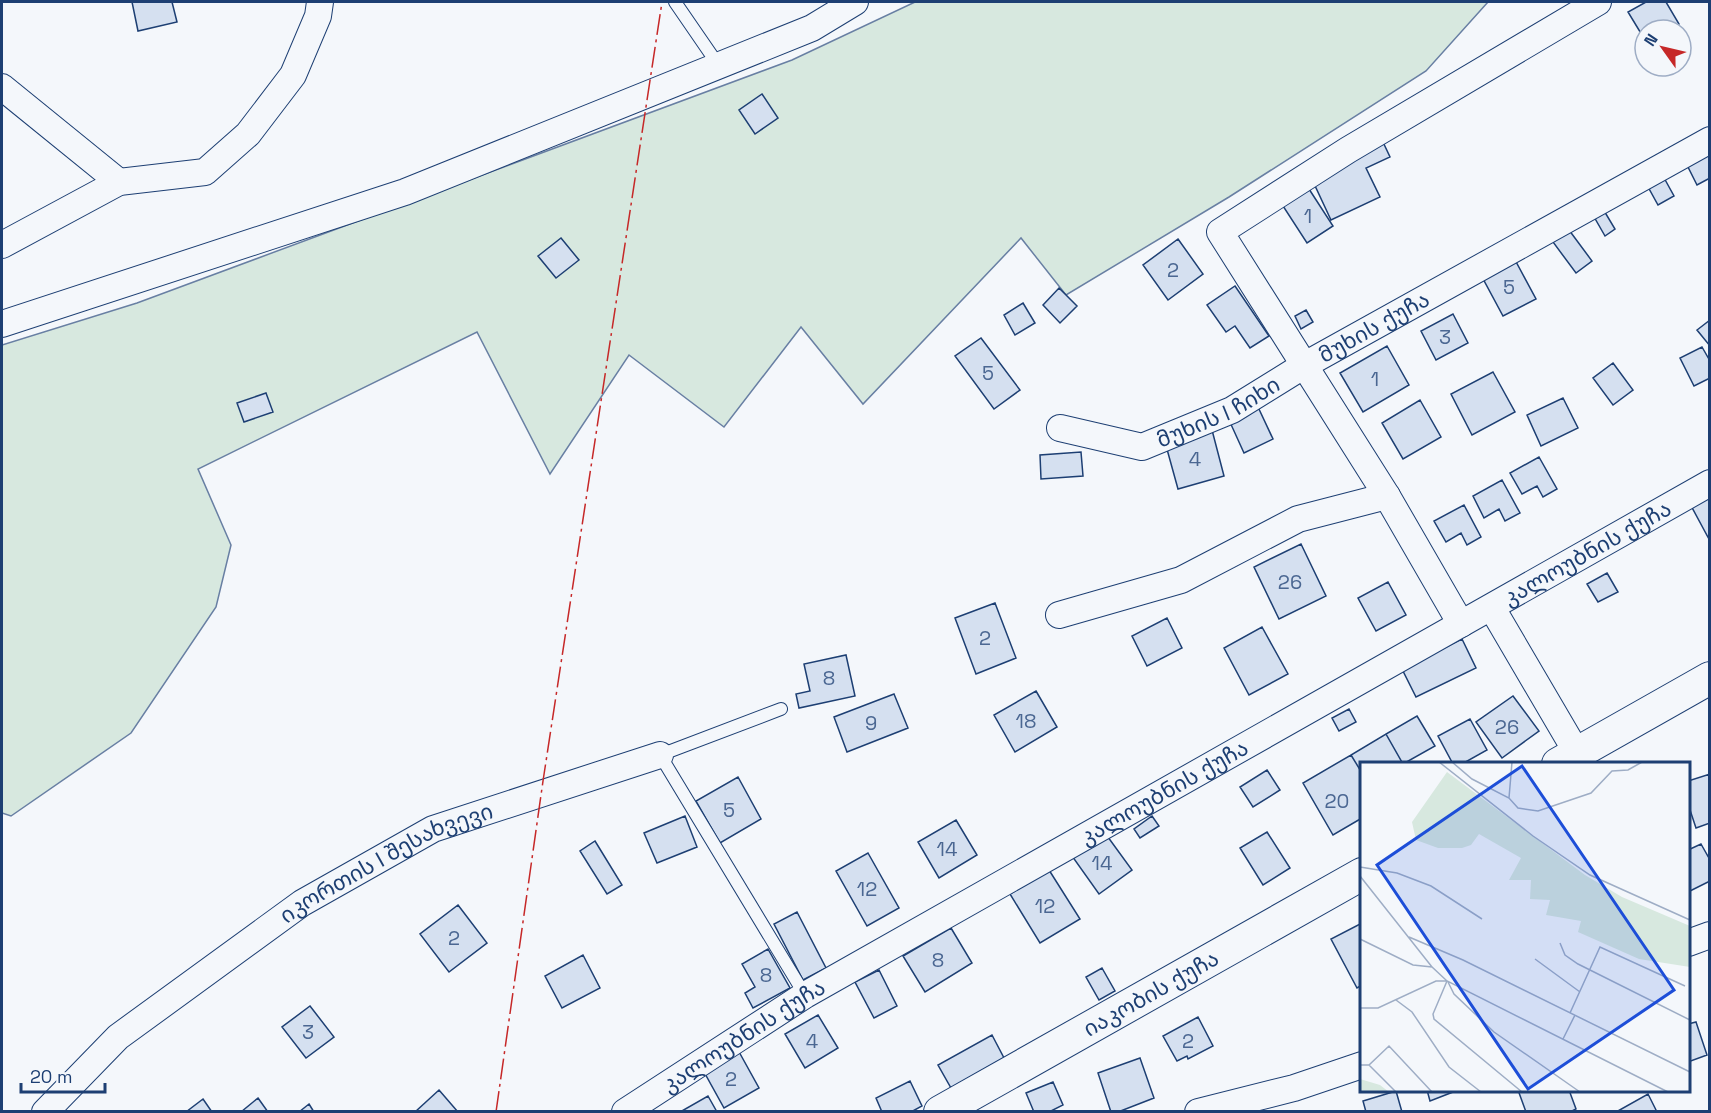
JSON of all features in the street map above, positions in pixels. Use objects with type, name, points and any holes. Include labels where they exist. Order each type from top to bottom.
[{"type":"street","points":[[2,244],[119,182],[205,172],[248,134],[293,75],[318,16],[320,2]]},
{"type":"street","points":[[2,324],[405,192],[813,28],[855,2]]},
{"type":"street","points":[[1303,366],[1220,232],[1348,150],[1598,2]]},
{"type":"street","points":[[2,87],[119,182]]},
{"type":"street","name":"მუხის ქუჩა","points":[[1461,624],[1388,496],[1303,366],[1710,140]]},
{"type":"street","name":"მუხის I ჩიხი","points":[[1059,428],[1142,447],[1232,410],[1303,366]]},
{"type":"street","name":"კალოუბნის ქუჩა","points":[[625,1112],[805,995],[1710,483]]},
{"type":"street","points":[[1059,615],[1180,580],[1298,519],[1388,496]]},
{"type":"street","points":[[1492,608],[1568,758],[1710,678]]},
{"type":"street","name":"იკორთის I შესახვევი","points":[[45,1112],[118,1037],[302,903],[433,829],[660,755]]},
{"type":"street","name":"იაკობის ქუჩა","points":[[940,1112],[1360,875]]},
{"type":"street","points":[[1690,943],[1710,935]]},
{"type":"street","points":[[1198,1112],[1294,1088],[1360,1066]]},
{"type":"lane","points":[[675,2],[719,66]]},
{"type":"lane","name":"იკორთის I შესახვევი","points":[[660,755],[781,709]]},
{"type":"lane","points":[[660,755],[805,995]]},
{"type":"shaded area","points":[[915,2],[1488,2],[1426,71],[1229,197],[1066,295],[1021,238],[863,404],[801,327],[724,427],[629,355],[550,474],[477,332],[198,469],[231,545],[216,607],[131,733],[11,816],[2,813],[2,345],[137,303],[792,60]]},
{"type":"building","points":[[132,2],[172,2],[177,22],[138,31]]},
{"type":"building","points":[[1646,2],[1666,2],[1675,18],[1633,18],[1633,20],[1628,12]]},
{"type":"building","points":[[762,94],[778,118],[755,134],[739,110]]},
{"type":"building","points":[[1382,140],[1390,157],[1366,168],[1380,197],[1331,220],[1310,175]]},
{"type":"building","points":[[1707,151],[1710,155],[1710,178],[1697,185],[1686,163]]},
{"type":"building","points":[[1663,176],[1674,196],[1658,205],[1647,185]]},
{"type":"building","points":[[1309,189],[1333,226],[1307,243],[1283,206]]},
{"type":"building","points":[[1603,209],[1615,229],[1605,236],[1593,215]]},
{"type":"building","points":[[1569,230],[1592,261],[1576,273],[1553,242]]},
{"type":"building","points":[[561,238],[579,260],[556,278],[538,256]]},
{"type":"building","points":[[1178,239],[1203,274],[1168,300],[1143,265]]},
{"type":"building","points":[[1514,258],[1536,299],[1503,316],[1481,275]]},
{"type":"building","points":[[1235,286],[1269,336],[1250,348],[1235,326],[1226,332],[1207,305]]},
{"type":"building","points":[[1059,288],[1077,306],[1060,323],[1043,305]]},
{"type":"building","points":[[1023,303],[1035,323],[1015,335],[1004,315]]},
{"type":"building","points":[[1306,310],[1313,322],[1301,329],[1295,316]]},
{"type":"building","points":[[1453,314],[1468,343],[1436,360],[1421,331]]},
{"type":"building","points":[[1710,320],[1710,346],[1697,330]]},
{"type":"building","points":[[981,338],[1020,390],[994,409],[955,356]]},
{"type":"building","points":[[1387,346],[1409,385],[1363,412],[1340,373]]},
{"type":"building","points":[[1702,347],[1710,361],[1710,378],[1694,386],[1680,358]]},
{"type":"building","points":[[1613,363],[1633,390],[1613,405],[1593,378]]},
{"type":"building","points":[[1493,372],[1515,412],[1472,435],[1451,394]]},
{"type":"building","points":[[266,393],[273,412],[244,422],[237,403]]},
{"type":"building","points":[[1563,398],[1578,428],[1541,446],[1527,415]]},
{"type":"building","points":[[1420,400],[1441,437],[1403,459],[1382,423]]},
{"type":"building","points":[[1258,407],[1273,439],[1244,453],[1229,420]]},
{"type":"building","points":[[1212,430],[1224,476],[1178,489],[1165,442]]},
{"type":"building","points":[[1081,452],[1083,476],[1041,479],[1040,455]]},
{"type":"building","points":[[1539,457],[1557,489],[1543,497],[1537,486],[1522,494],[1510,473]]},
{"type":"building","points":[[1502,480],[1520,513],[1505,521],[1499,509],[1484,518],[1473,496]]},
{"type":"building","points":[[1710,491],[1710,541],[1689,502]]},
{"type":"building","points":[[1464,505],[1481,537],[1467,545],[1461,533],[1446,542],[1434,521]]},
{"type":"building","points":[[1301,544],[1326,596],[1279,619],[1254,567]]},
{"type":"building","points":[[1607,573],[1618,592],[1598,602],[1587,584]]},
{"type":"building","points":[[1388,582],[1406,615],[1376,631],[1358,598]]},
{"type":"building","points":[[995,603],[1016,658],[976,674],[955,618]]},
{"type":"building","points":[[1167,618],[1182,648],[1147,666],[1132,636]]},
{"type":"building","points":[[1262,627],[1288,674],[1249,695],[1224,648]]},
{"type":"building","points":[[1462,639],[1476,668],[1416,697],[1402,669]]},
{"type":"building","points":[[846,655],[855,696],[799,708],[796,694],[810,691],[804,664]]},
{"type":"building","points":[[1036,691],[1057,727],[1015,752],[994,715]]},
{"type":"building","points":[[894,694],[908,728],[847,752],[834,717]]},
{"type":"building","points":[[1513,696],[1539,731],[1502,758],[1476,722]]},
{"type":"building","points":[[1349,709],[1356,722],[1339,731],[1332,718]]},
{"type":"building","points":[[1417,716],[1435,746],[1407,762],[1402,762],[1386,734]]},
{"type":"building","points":[[1470,719],[1487,750],[1466,762],[1452,762],[1438,736]]},
{"type":"building","points":[[1386,734],[1402,762],[1360,762],[1360,770],[1351,755]]},
{"type":"building","points":[[1351,755],[1360,770],[1360,819],[1333,835],[1303,783]]},
{"type":"building","points":[[1267,770],[1280,790],[1253,807],[1240,787]]},
{"type":"building","points":[[1710,774],[1710,823],[1696,828],[1690,810],[1690,780]]},
{"type":"building","points":[[738,777],[761,819],[720,843],[696,801]]},
{"type":"building","points":[[685,816],[697,847],[657,863],[644,833]]},
{"type":"building","points":[[1152,816],[1159,826],[1140,838],[1134,829]]},
{"type":"building","points":[[956,820],[977,855],[939,878],[918,842]]},
{"type":"building","points":[[1267,832],[1290,868],[1263,885],[1240,848]]},
{"type":"building","points":[[1105,833],[1132,870],[1099,894],[1072,856]]},
{"type":"building","points":[[595,841],[622,885],[607,894],[580,851]]},
{"type":"building","points":[[1701,844],[1710,860],[1710,881],[1690,891],[1690,849]]},
{"type":"building","points":[[868,853],[899,908],[867,926],[836,871]]},
{"type":"building","points":[[1049,870],[1080,919],[1040,943],[1010,894]]},
{"type":"building","points":[[458,905],[487,943],[449,972],[420,934]]},
{"type":"building","points":[[797,912],[826,968],[803,980],[774,924]]},
{"type":"building","points":[[1360,924],[1360,986],[1357,988],[1331,939]]},
{"type":"building","points":[[951,928],[972,963],[925,992],[903,956]]},
{"type":"building","points":[[768,949],[790,988],[753,1008],[745,993],[755,987],[742,964]]},
{"type":"building","points":[[583,955],[600,988],[562,1008],[545,976]]},
{"type":"building","points":[[1102,968],[1115,991],[1099,1000],[1086,977]]},
{"type":"building","points":[[879,970],[897,1006],[874,1018],[855,982]]},
{"type":"building","points":[[310,1006],[334,1037],[306,1058],[282,1027]]},
{"type":"building","points":[[818,1015],[838,1048],[805,1068],[785,1034]]},
{"type":"building","points":[[1198,1017],[1213,1046],[1188,1059],[1187,1056],[1177,1061],[1163,1036]]},
{"type":"building","points":[[1696,1022],[1707,1055],[1690,1061],[1690,1024]]},
{"type":"building","points":[[992,1035],[1004,1058],[951,1088],[938,1065]]},
{"type":"building","points":[[738,1050],[759,1088],[724,1108],[703,1070]]},
{"type":"building","points":[[1140,1058],[1154,1098],[1118,1112],[1111,1112],[1098,1073]]},
{"type":"building","points":[[910,1081],[922,1106],[911,1112],[882,1112],[876,1098]]},
{"type":"building","points":[[1053,1082],[1063,1105],[1049,1112],[1034,1112],[1026,1093]]},
{"type":"building","points":[[439,1090],[458,1112],[415,1112]]},
{"type":"building","points":[[1396,1092],[1402,1112],[1366,1112],[1363,1101]]},
{"type":"building","points":[[1428,1092],[1453,1092],[1430,1101]]},
{"type":"building","points":[[1519,1092],[1570,1092],[1576,1109],[1570,1112],[1526,1112]]},
{"type":"building","points":[[1648,1094],[1657,1112],[1616,1112]]},
{"type":"building","points":[[708,1096],[717,1112],[680,1112]]},
{"type":"building","points":[[258,1098],[268,1112],[241,1112]]},
{"type":"building","points":[[203,1099],[212,1112],[186,1112]]},
{"type":"building","points":[[309,1104],[314,1112],[299,1112]]},
{"type":"power","points":[[496,1112],[543,781],[662,2]]}]
